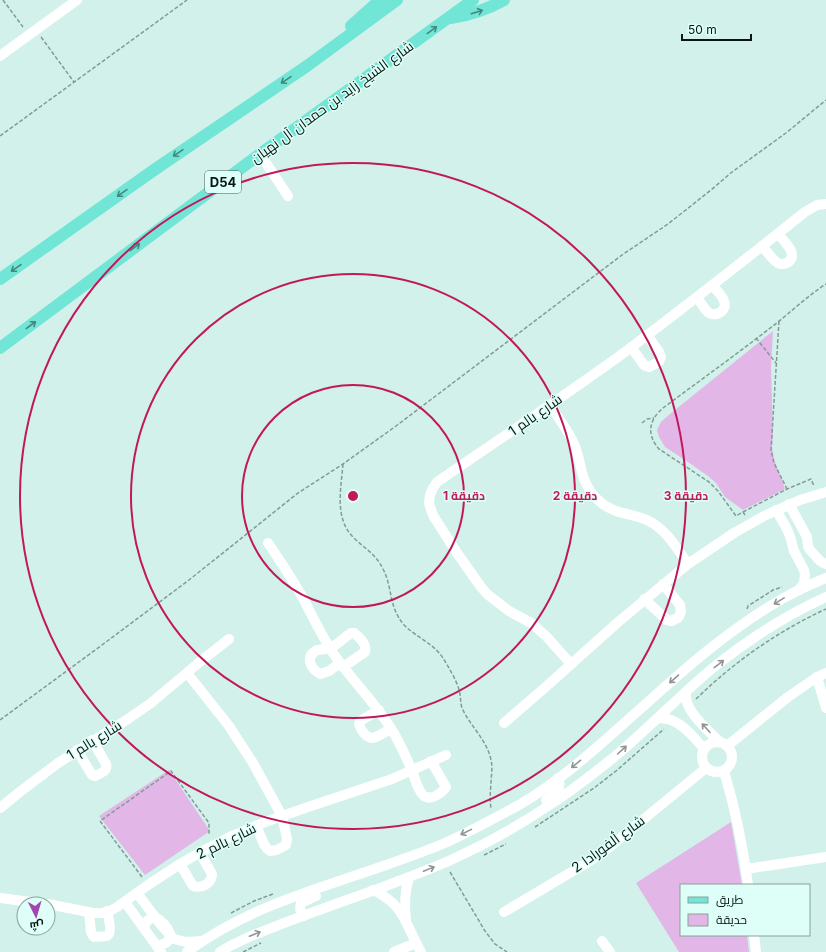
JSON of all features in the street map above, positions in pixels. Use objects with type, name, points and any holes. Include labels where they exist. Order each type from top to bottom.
[{"type":"main road","points":[[307,66],[380,0]]},
{"type":"main road","points":[[0,279],[154,170],[307,66],[397,0]]},
{"type":"main road","name":"شارع الشيخ زايد بن حمدان آل نهيان","points":[[0,348],[260,154],[473,0]]},
{"type":"main road","points":[[448,18],[474,13],[504,0]]},
{"type":"street","points":[[0,56],[77,0]]},
{"type":"street","points":[[260,154],[288,196]]},
{"type":"street","name":"شارع بالم 1","points":[[571,664],[539,630],[529,622],[501,606],[481,587],[430,510],[430,495],[433,488],[437,482],[550,405],[631,347],[713,286],[811,209],[817,205],[826,204]]},
{"type":"street","points":[[762,246],[777,263],[788,263],[792,257],[791,250],[778,234]]},
{"type":"street","points":[[697,298],[709,313],[718,314],[721,312],[724,309],[724,300],[713,286]]},
{"type":"street","points":[[631,347],[644,365],[649,367],[659,362],[661,357],[659,352],[647,335]]},
{"type":"street","points":[[550,405],[574,444],[583,477],[591,493],[604,506],[612,510],[646,520],[660,528],[672,540],[688,564]]},
{"type":"street","points":[[504,723],[644,599],[688,564],[719,542],[776,510],[824,492]]},
{"type":"street","points":[[790,504],[807,537],[810,550],[826,564]]},
{"type":"street","points":[[776,510],[786,527],[797,557],[804,570],[805,579],[799,590]]},
{"type":"street","points":[[793,544],[793,541],[798,537],[807,537]]},
{"type":"street","points":[[268,543],[292,579],[341,665],[378,710],[395,735],[412,770],[417,786],[424,796],[429,798],[444,792],[446,787],[431,761]]},
{"type":"street","points":[[801,562],[804,564],[810,563],[816,556]]},
{"type":"street","points":[[187,952],[202,941],[245,917],[445,842],[520,804],[543,790],[602,743],[654,696],[728,635],[754,616],[799,590],[826,578]]},
{"type":"street","points":[[644,599],[666,620],[678,618],[681,612],[680,605],[663,584]]},
{"type":"street","points":[[220,952],[251,936],[409,877],[452,859],[511,829],[540,812],[575,788],[614,758],[713,668],[737,650],[762,632],[826,598]]},
{"type":"street","points":[[351,633],[357,634],[366,646],[365,652],[341,665],[326,673],[320,674],[315,672],[310,663],[310,656],[319,650],[330,648],[351,633]]},
{"type":"street","name":"شارع بالم 1","points":[[0,808],[58,763],[151,703],[187,672],[230,639]]},
{"type":"street","points":[[187,672],[216,708],[253,763],[282,816],[287,839],[286,845],[277,850],[270,851],[266,848],[256,826]]},
{"type":"street","points":[[723,744],[788,697],[822,675],[826,708]]},
{"type":"street","points":[[686,692],[688,704],[692,711],[723,744],[730,749],[732,754],[731,764],[728,768],[719,772],[710,771],[706,768],[701,759],[704,749],[709,744],[716,742],[723,744]]},
{"type":"street","points":[[378,710],[360,721],[360,726],[367,736],[371,738],[391,729]]},
{"type":"street","points":[[681,726],[692,711]]},
{"type":"street","points":[[658,718],[671,720],[681,726],[704,749]]},
{"type":"street","points":[[77,750],[92,775],[96,776],[104,772],[106,764],[92,740]]},
{"type":"street","name":"شارع بالم 2","points":[[56,906],[102,913],[118,907],[180,864],[216,844],[282,816],[392,779],[446,754]]},
{"type":"street","name":"شارع ألفورادا 2","points":[[504,912],[606,850],[706,768]]},
{"type":"street","points":[[724,771],[737,820],[748,884]]},
{"type":"street","points":[[540,812],[540,807],[543,802],[558,790],[560,784],[558,778]]},
{"type":"street","points":[[180,864],[193,886],[199,888],[204,886],[213,877],[200,853]]},
{"type":"street","points":[[746,869],[826,857]]},
{"type":"street","points":[[304,916],[300,910],[301,903],[354,881],[385,865]]},
{"type":"street","points":[[394,952],[418,948],[402,913],[400,903],[409,877]]},
{"type":"street","points":[[373,890],[400,903]]},
{"type":"street","points":[[137,893],[171,936],[182,942],[202,941]]},
{"type":"street","name":"شارع بالم 2","points":[[0,898],[16,900]]},
{"type":"street","points":[[125,902],[159,949],[171,936]]},
{"type":"street","points":[[89,912],[91,932],[94,937],[108,936],[110,932],[107,911]]},
{"type":"street","points":[[143,927],[148,920],[155,917]]},
{"type":"street","points":[[754,936],[756,952]]},
{"type":"street","points":[[602,941],[610,952]]},
{"type":"path","points":[[3,0],[33,32],[74,82]]},
{"type":"path","points":[[0,136],[187,0]]},
{"type":"path","points":[[0,720],[189,580],[298,493],[343,464],[396,426],[622,255],[651,236],[732,172],[786,133],[826,100]]},
{"type":"path","points":[[824,492],[821,487],[814,489],[811,479],[787,489],[736,516],[718,491],[708,482],[659,449],[654,444],[650,431],[651,424],[658,412],[779,321],[808,296],[826,284]]},
{"type":"path","points":[[779,321],[771,450],[774,463],[787,489]]},
{"type":"path","points":[[756,338],[776,363]]},
{"type":"path","points":[[642,423],[647,419],[654,418]]},
{"type":"path","points":[[343,464],[340,504],[342,519],[345,526],[355,539],[373,555],[383,568],[387,578],[392,605],[399,618],[410,630],[433,646],[444,659],[458,687],[462,708],[489,752],[492,767],[490,793],[492,819]]},
{"type":"path","points":[[743,512],[750,524]]},
{"type":"path","points":[[746,610],[748,606],[773,590],[784,586]]},
{"type":"path","points":[[692,711],[693,703],[696,698],[740,661],[781,633],[826,609]]},
{"type":"path","points":[[148,885],[100,821],[171,771],[209,823],[209,833],[216,844]]},
{"type":"path","points":[[450,872],[489,938],[507,952]]},
{"type":"path","points":[[228,914],[254,901],[277,892]]},
{"type":"path","points":[[243,952],[261,943]]},
{"type":"green space","points":[[773,331],[771,367],[772,448],[774,459],[785,489],[743,510],[725,497],[716,483],[708,476],[665,447],[657,430],[661,422],[670,414]]},
{"type":"green space","points":[[169,770],[210,831],[145,875],[99,816]]},
{"type":"green space","points":[[731,822],[742,884],[680,884],[680,936],[747,936],[749,952],[679,952],[636,883]]}]
